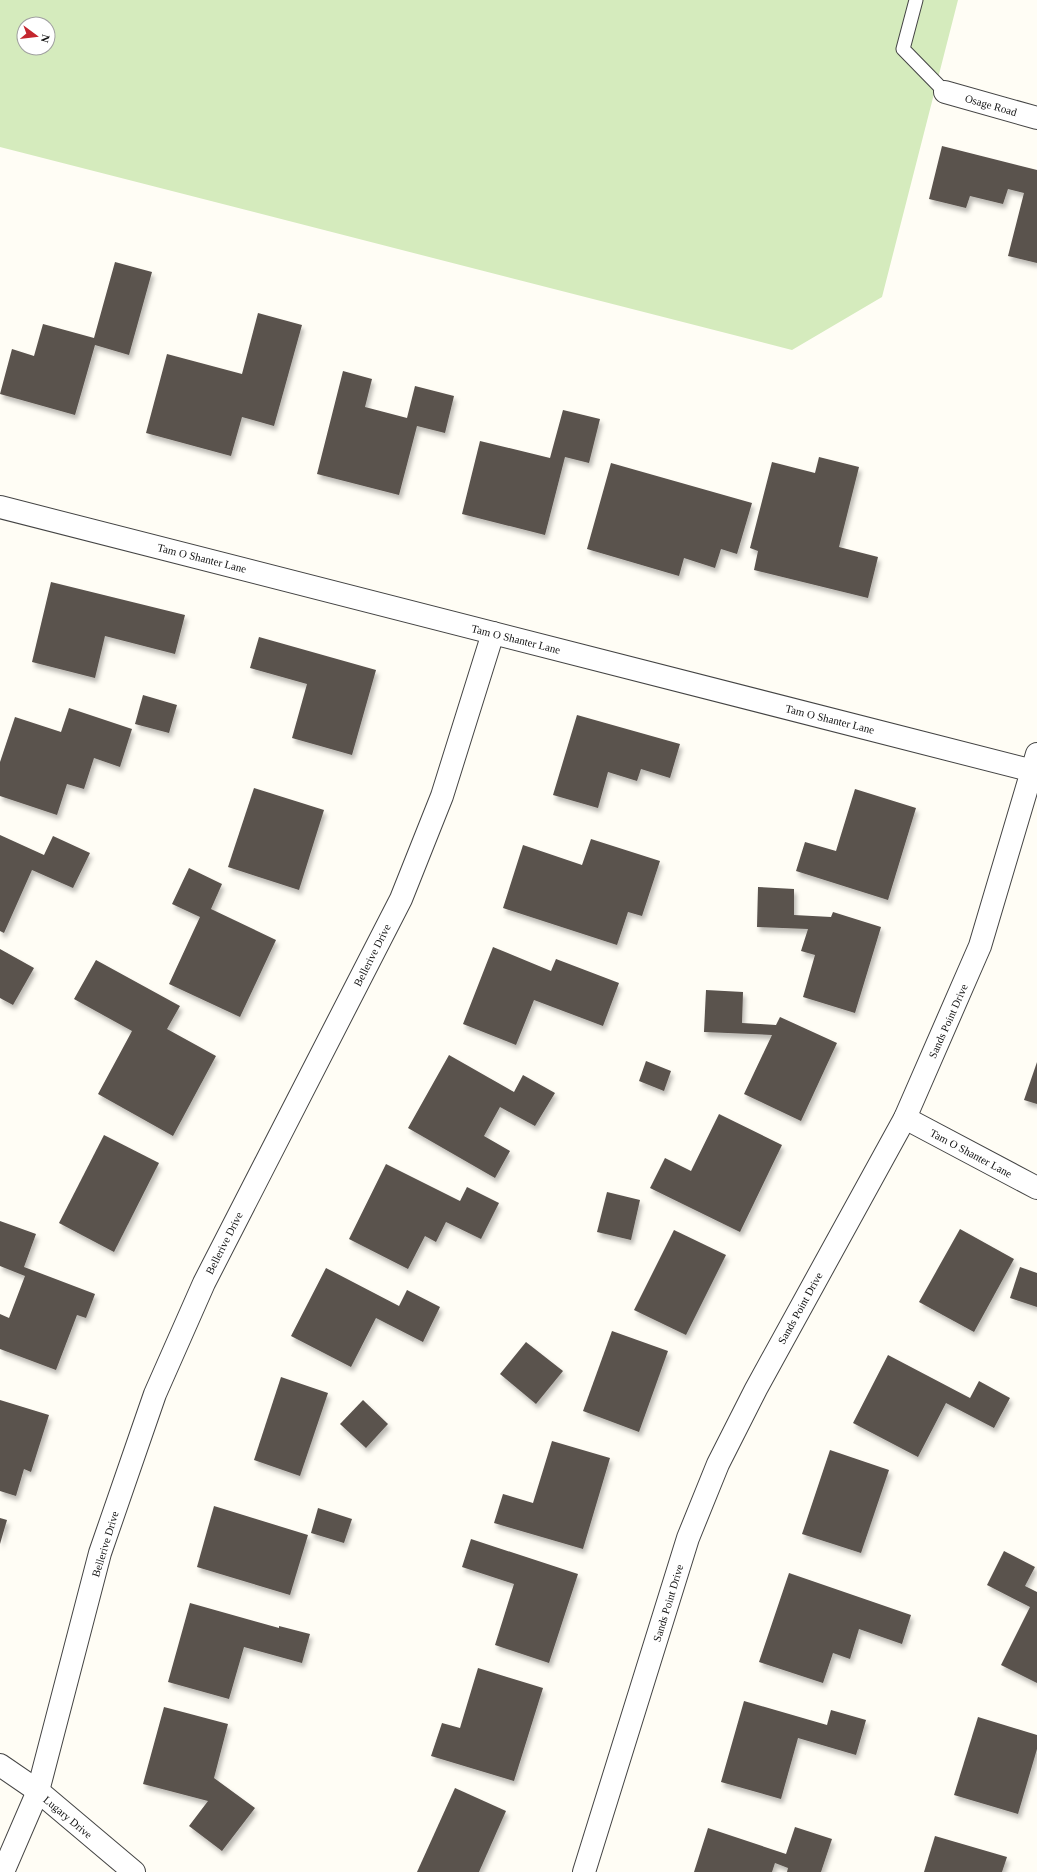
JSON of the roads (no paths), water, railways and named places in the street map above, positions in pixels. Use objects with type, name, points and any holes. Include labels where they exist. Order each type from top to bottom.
[{"type":"street","name":"Osage Road","points":[[945,92],[1037,118]]},
{"type":"street","name":"Tam O Shanter Lane","points":[[0,507],[494,633],[1035,763]]},
{"type":"street","name":"Bellerive Drive","points":[[3,1872],[38,1792],[100,1553],[154,1394],[204,1283],[401,899],[442,796],[494,633]]},
{"type":"street","name":"Sands Point Drive","points":[[584,1872],[688,1538],[718,1464],[756,1389],[905,1118],[980,946],[1035,763]]},
{"type":"street","name":"Tam O Shanter Lane","points":[[905,1118],[1037,1188]]},
{"type":"street","name":"Lugary Drive","points":[[0,1765],[38,1792],[134,1872]]},
{"type":"lane","points":[[916,0],[903,49],[945,92]]}]
